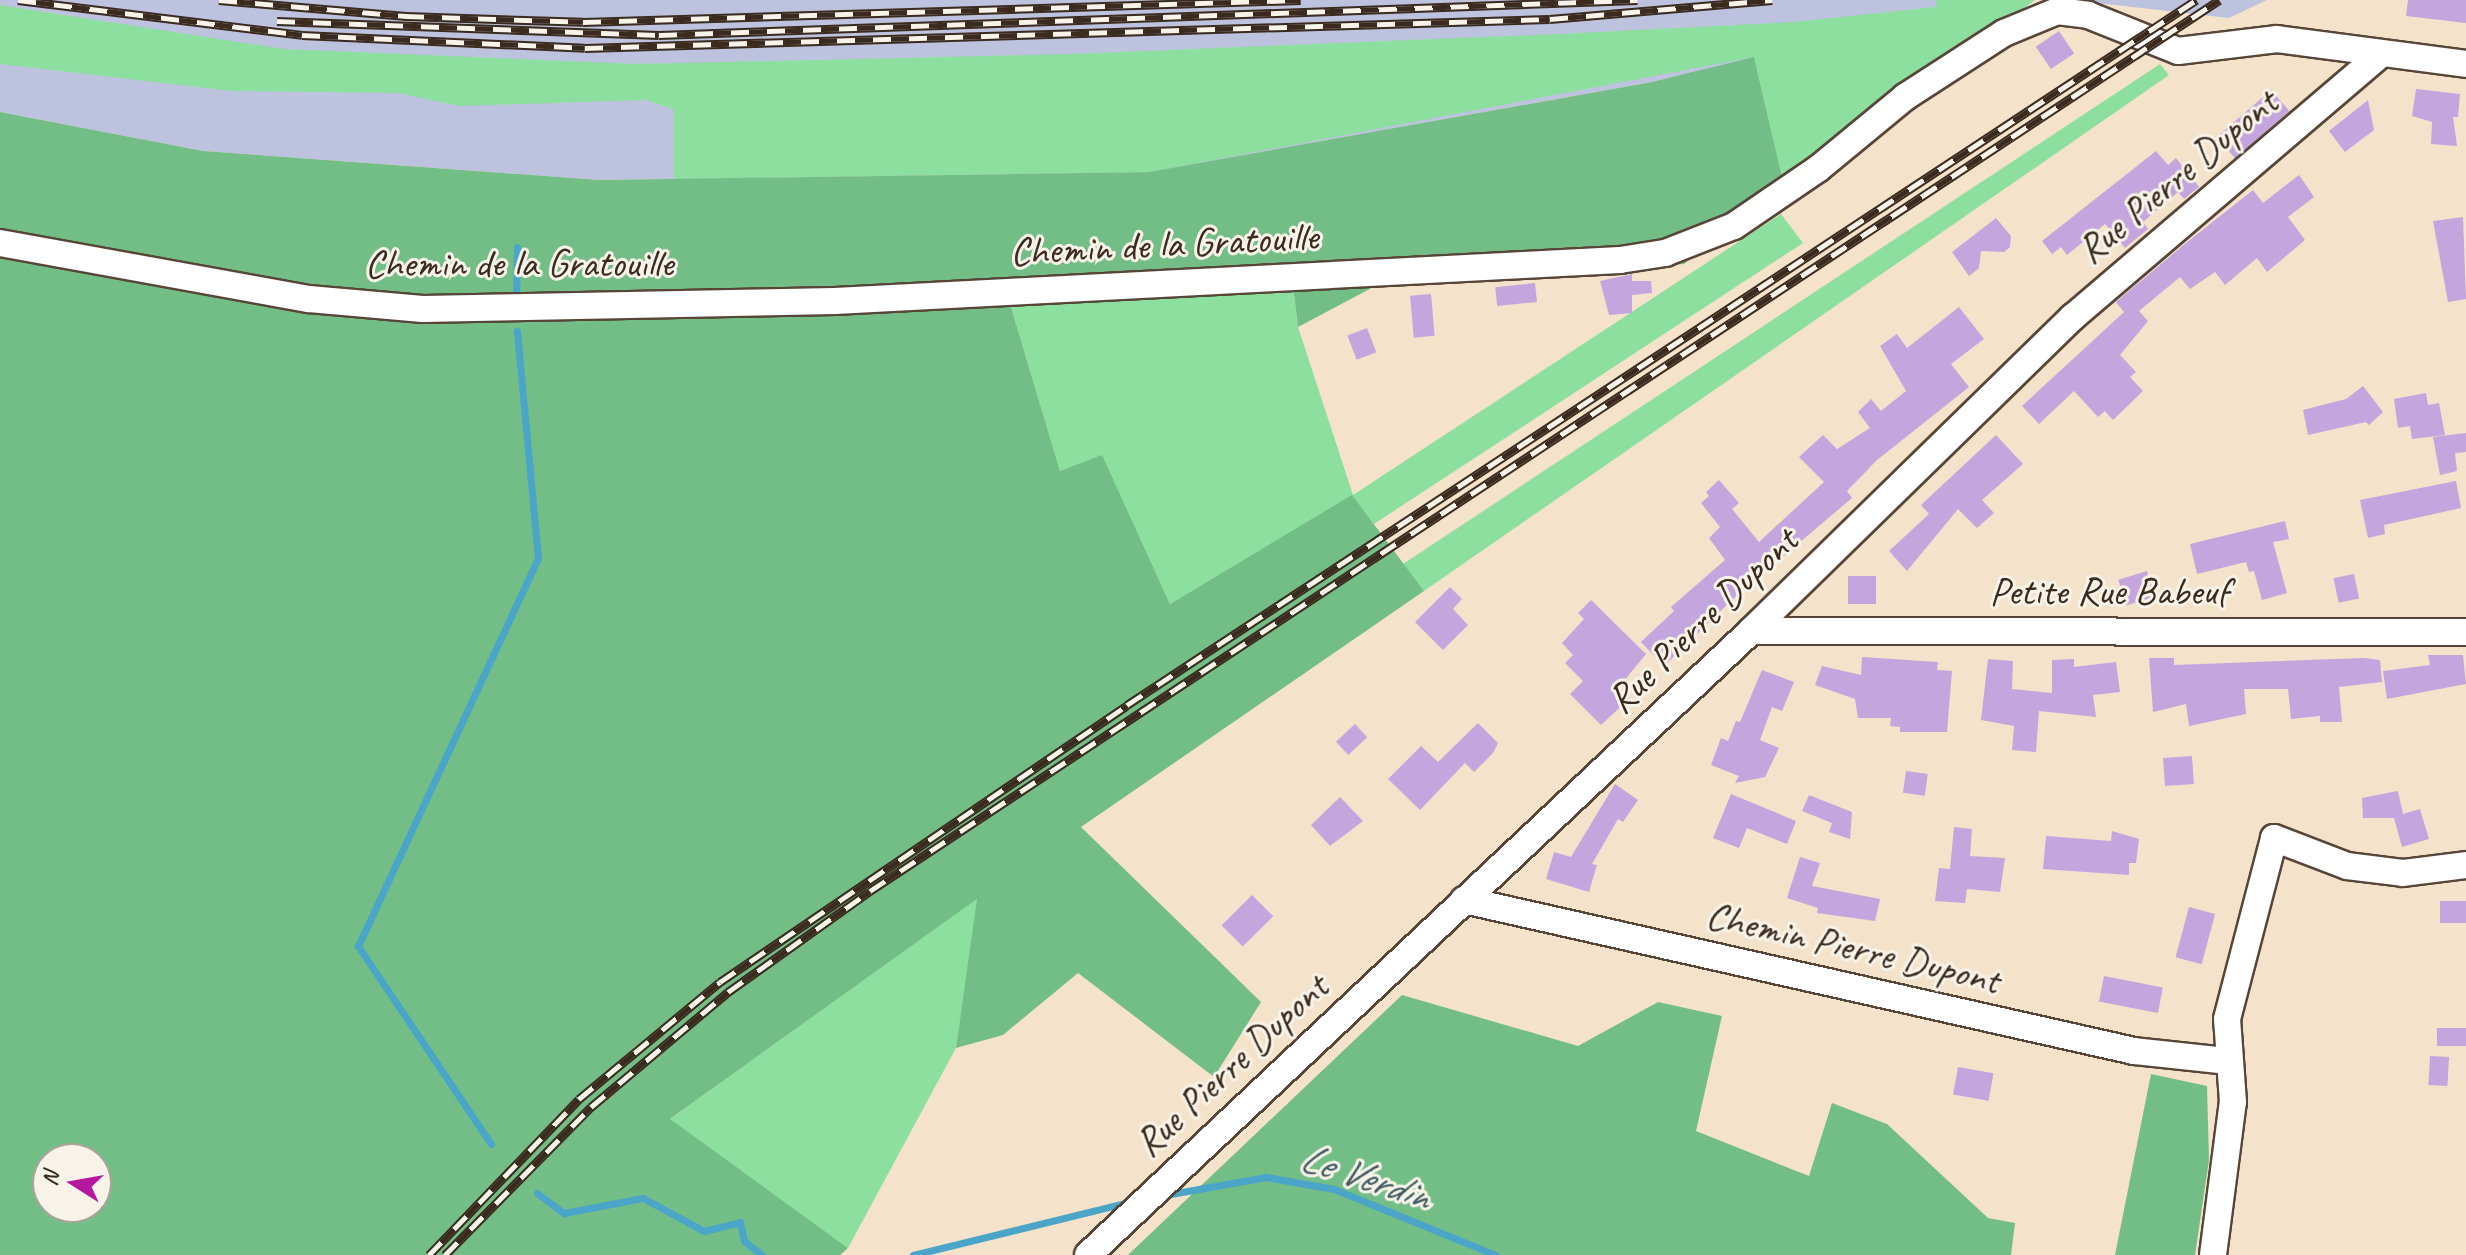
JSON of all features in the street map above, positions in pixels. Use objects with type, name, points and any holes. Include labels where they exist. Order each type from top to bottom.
[{"type":"street","name":"Chemin de la Gratouille","points":[[0,243],[309,299],[423,309],[835,301],[1620,260],[1665,253],[1734,226],[1819,168],[1905,97],[2042,14],[2075,11],[2178,51],[2256,38],[2466,64]]},
{"type":"street","name":"Rue Pierre Dupont","points":[[1088,1255],[1751,631],[2073,317],[2381,54]]},
{"type":"street","name":"Petite Rue Babeuf","points":[[1751,631],[2466,632]]},
{"type":"street","points":[[2213,1255],[2233,1102],[2227,1061],[2227,1019],[2274,838],[2347,866],[2403,873],[2466,865]]},
{"type":"street","name":"Chemin Pierre Dupont","points":[[1464,900],[2134,1051],[2227,1061]]},
{"type":"shaded area","points":[[0,0],[2023,0],[1652,82],[1150,172],[600,180],[203,151],[0,112]]},
{"type":"shaded area","points":[[2071,0],[2267,0],[2229,18]]},
{"type":"green space","points":[[1937,0],[2035,0],[1784,185],[1754,57],[1150,172],[674,179],[674,110],[647,100],[459,106],[398,93],[231,91],[0,64],[0,5],[284,49],[637,64],[1072,54],[1558,34],[1794,22],[1935,7]]},
{"type":"green space","points":[[1754,57],[1784,185],[1684,264],[1381,283],[1298,327],[1293,286],[1011,307],[1060,471],[1102,455],[1170,604],[1352,495],[1424,591],[1081,827],[1261,1002],[1214,1077],[1078,973],[1003,1035],[956,1048],[977,899],[670,1119],[848,1248],[840,1255],[0,1255],[0,112],[203,151],[600,180],[1149,172],[1652,82]]},
{"type":"green space","points":[[2160,64],[2169,75],[1424,591],[1403,564]]},
{"type":"green space","points":[[1781,214],[1803,243],[1374,524],[1352,496],[1170,604],[1102,456],[1060,471],[1011,307],[1293,286],[1298,327],[1353,495]]},
{"type":"green space","points":[[978,898],[956,1048],[848,1248],[669,1120]]},
{"type":"green space","points":[[1402,995],[1578,1046],[1658,1002],[1722,1016],[1696,1131],[1809,1176],[1832,1103],[1887,1124],[1988,1218],[2015,1223],[2011,1255],[1128,1255]]},
{"type":"green space","points":[[2151,1074],[2207,1086],[2209,1160],[2195,1255],[2115,1255]]},
{"type":"building","points":[[2408,0],[2466,0],[2466,23],[2406,16]]},
{"type":"building","points":[[2059,31],[2074,53],[2051,69],[2036,47]]},
{"type":"building","points":[[2416,89],[2460,94],[2458,117],[2453,117],[2457,146],[2431,144],[2432,122],[2412,116]]},
{"type":"building","points":[[2271,90],[2289,111],[2235,158],[2217,137]]},
{"type":"building","points":[[2368,100],[2374,130],[2345,152],[2329,131]]},
{"type":"building","points":[[2156,151],[2168,165],[2176,158],[2199,187],[2184,199],[2178,192],[2143,222],[2148,229],[2125,248],[2105,224],[2067,255],[2061,247],[2052,254],[2042,241]]},
{"type":"building","points":[[2299,175],[2314,197],[2288,217],[2305,240],[2267,272],[2257,258],[2225,285],[2215,272],[2190,289],[2180,277],[2139,311],[2148,321],[2120,355],[2136,372],[2130,377],[2143,391],[2113,420],[2105,411],[2098,417],[2074,391],[2039,424],[2022,406],[2124,312],[2116,302],[2186,243],[2253,190],[2263,203]]},
{"type":"building","points":[[2463,217],[2466,299],[2448,302],[2433,221]]},
{"type":"building","points":[[1996,218],[2011,236],[2010,247],[2004,252],[1981,251],[1979,268],[1969,276],[1952,252]]},
{"type":"building","points":[[1632,274],[1632,281],[1651,281],[1652,293],[1632,295],[1632,313],[1609,315],[1600,281]]},
{"type":"building","points":[[1535,283],[1537,302],[1497,306],[1495,287]]},
{"type":"building","points":[[1431,294],[1435,336],[1414,338],[1410,296]]},
{"type":"building","points":[[1959,307],[1984,339],[1951,364],[1969,387],[1877,460],[1847,491],[1852,498],[1734,598],[1664,666],[1641,642],[1674,611],[1671,607],[1725,560],[1709,538],[1720,527],[1701,503],[1709,496],[1706,492],[1719,480],[1739,503],[1732,509],[1759,542],[1824,482],[1799,457],[1823,435],[1837,449],[1870,428],[1858,412],[1871,399],[1881,411],[1906,391],[1880,346],[1897,334],[1907,348]]},
{"type":"building","points":[[1367,328],[1376,352],[1357,360],[1347,336]]},
{"type":"building","points":[[2363,386],[2383,412],[2369,425],[2366,422],[2308,435],[2303,410],[2346,399]]},
{"type":"building","points":[[2426,393],[2428,405],[2439,403],[2445,435],[2412,439],[2410,426],[2398,428],[2394,399]]},
{"type":"building","points":[[2466,433],[2466,452],[2455,453],[2457,471],[2440,475],[2433,437]]},
{"type":"building","points":[[1996,435],[2023,464],[1982,500],[1994,513],[1977,528],[1958,509],[1907,571],[1889,551],[1929,514],[1921,505]]},
{"type":"building","points":[[2456,481],[2461,508],[2384,525],[2385,534],[2368,538],[2360,500]]},
{"type":"building","points":[[2285,521],[2289,539],[2273,542],[2287,593],[2262,600],[2254,571],[2249,572],[2246,562],[2197,574],[2190,544]]},
{"type":"building","points":[[2147,571],[2155,597],[2126,606],[2118,580]]},
{"type":"building","points":[[2354,574],[2359,598],[2339,603],[2333,578]]},
{"type":"building","points":[[1848,576],[1876,576],[1876,604],[1848,604]]},
{"type":"building","points":[[1450,587],[1462,599],[1453,609],[1468,625],[1443,650],[1415,622]]},
{"type":"building","points":[[1591,600],[1646,654],[1619,687],[1630,698],[1601,725],[1570,694],[1583,681],[1565,663],[1573,655],[1562,643],[1584,619],[1578,613]]},
{"type":"building","points":[[2428,655],[2463,655],[2466,684],[2387,699],[2383,671],[2430,665]]},
{"type":"building","points":[[1862,657],[1938,662],[1937,670],[1952,671],[1947,732],[1900,732],[1900,727],[1890,726],[1891,718],[1858,718],[1855,699],[1815,685],[1822,666],[1861,675]]},
{"type":"building","points":[[2149,658],[2174,658],[2174,665],[2364,658],[2380,660],[2382,682],[2339,687],[2342,722],[2320,722],[2320,716],[2291,719],[2288,689],[2244,689],[2246,714],[2189,726],[2186,704],[2153,712]]},
{"type":"building","points":[[1988,659],[2013,661],[2012,689],[2052,693],[2052,660],[2074,659],[2074,667],[2116,662],[2120,692],[2093,695],[2096,717],[2039,711],[2036,752],[2012,750],[2014,726],[1981,720]]},
{"type":"building","points":[[1762,670],[1794,682],[1782,711],[1772,707],[1760,740],[1779,748],[1765,777],[1735,783],[1739,776],[1711,765],[1721,738],[1728,741],[1736,721],[1740,722]]},
{"type":"building","points":[[1478,723],[1498,743],[1493,753],[1474,772],[1465,763],[1420,810],[1388,779],[1421,746],[1438,762]]},
{"type":"building","points":[[1355,724],[1367,737],[1348,755],[1336,742]]},
{"type":"building","points":[[2192,756],[2194,784],[2165,786],[2163,758]]},
{"type":"building","points":[[1906,771],[1928,774],[1925,796],[1903,793]]},
{"type":"building","points":[[1615,784],[1638,800],[1623,822],[1618,819],[1592,864],[1597,865],[1589,892],[1546,879],[1554,852],[1571,857]]},
{"type":"building","points":[[2398,791],[2403,814],[2420,809],[2429,839],[2402,847],[2394,818],[2363,818],[2362,798]]},
{"type":"building","points":[[1731,794],[1796,821],[1787,844],[1747,828],[1739,848],[1713,838]]},
{"type":"building","points":[[1809,795],[1852,812],[1850,839],[1829,832],[1832,823],[1802,811]]},
{"type":"building","points":[[1340,797],[1363,821],[1330,846],[1311,825]]},
{"type":"building","points":[[1954,827],[1972,829],[1970,856],[2005,858],[2000,892],[1967,889],[1965,903],[1935,901],[1939,868],[1950,869]]},
{"type":"building","points":[[2112,831],[2139,839],[2136,863],[2129,863],[2129,875],[2043,869],[2046,836],[2111,841]]},
{"type":"building","points":[[1800,857],[1820,863],[1812,886],[1880,899],[1875,921],[1817,913],[1818,908],[1787,898]]},
{"type":"building","points":[[1252,895],[1273,916],[1243,947],[1222,925]]},
{"type":"building","points":[[2440,901],[2466,901],[2466,923],[2440,923]]},
{"type":"building","points":[[2189,907],[2215,914],[2202,964],[2176,957]]},
{"type":"building","points":[[2104,976],[2163,987],[2158,1013],[2099,1002]]},
{"type":"building","points":[[2437,1028],[2466,1028],[2466,1046],[2437,1046]]},
{"type":"building","points":[[2430,1056],[2449,1057],[2447,1086],[2428,1085]]},
{"type":"building","points":[[1958,1067],[1993,1073],[1989,1101],[1953,1095]]},
{"type":"waterway","points":[[516,301],[517,247]]},
{"type":"waterway","points":[[491,1144],[358,946],[538,558],[517,331]]},
{"type":"waterway","name":"Le Verdin","points":[[1165,1195],[1266,1177],[1334,1189],[1496,1255]]},
{"type":"waterway","name":"Le Verdin","points":[[537,1193],[564,1213],[643,1198],[704,1231],[740,1222],[744,1241],[762,1255]]},
{"type":"waterway","name":"Le Verdin","points":[[913,1255],[1129,1202]]},
{"type":"railway","points":[[18,0],[302,35],[585,48],[1550,19],[1772,0]]},
{"type":"railway","points":[[219,0],[406,16],[583,22],[1301,0]]},
{"type":"railway","points":[[277,21],[659,35],[1637,0]]},
{"type":"railway","points":[[429,1255],[579,1099],[720,982],[1127,705],[2196,0]]},
{"type":"railway","points":[[445,1255],[591,1107],[728,992],[870,891],[2219,0]]}]
